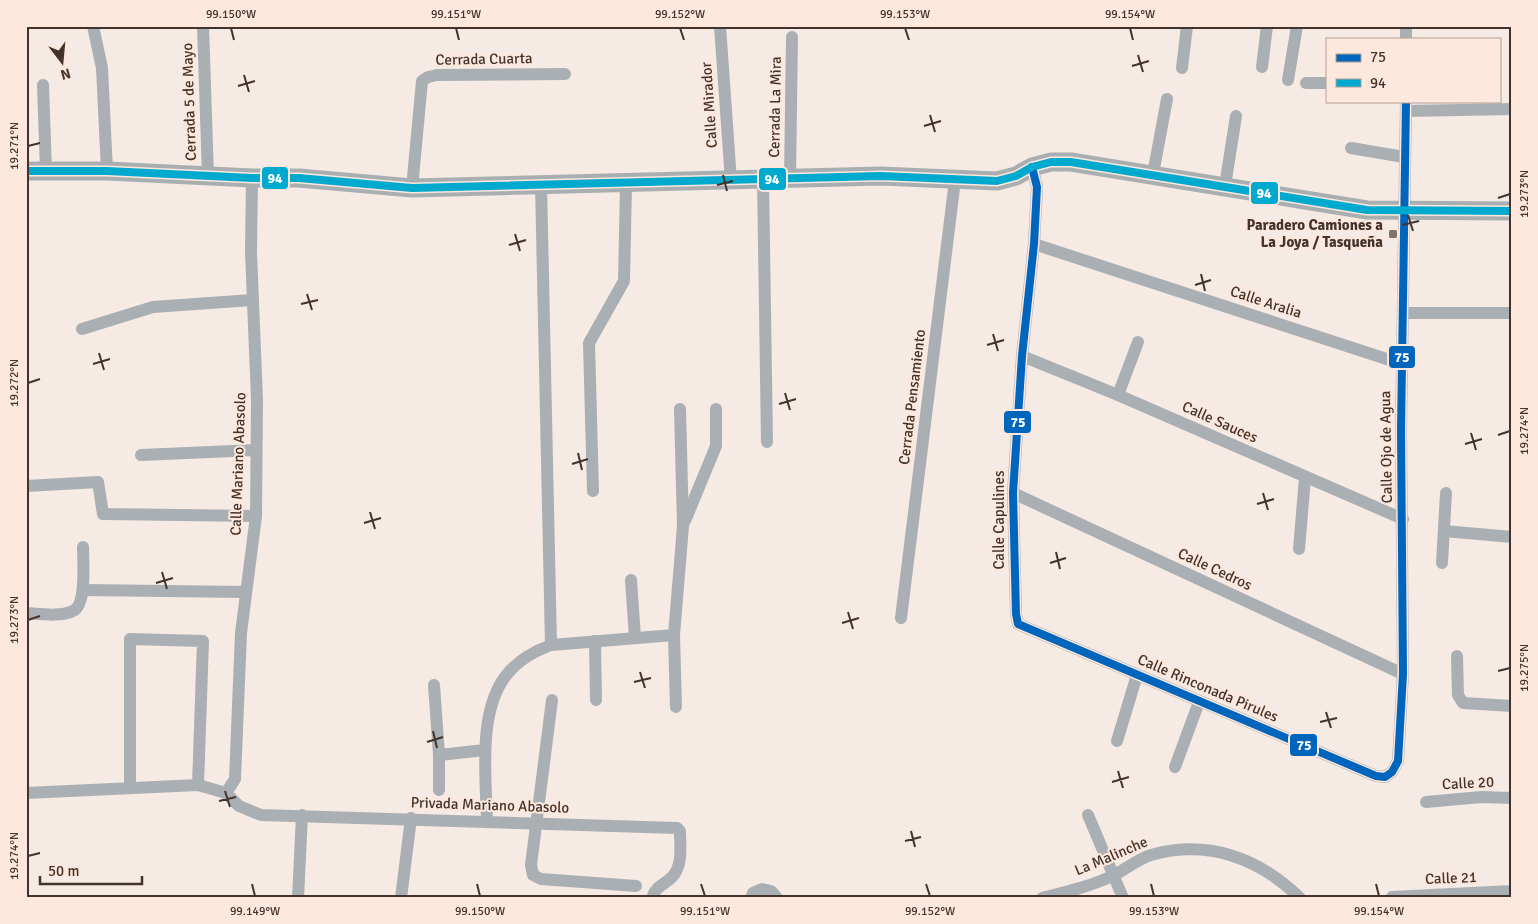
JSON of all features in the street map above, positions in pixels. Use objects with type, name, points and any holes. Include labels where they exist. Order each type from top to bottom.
[{"type":"street","points":[[93,26],[102,68],[107,171]]},
{"type":"street","name":"Cerrada 5 de Mayo","points":[[203,26],[208,176]]},
{"type":"street","name":"Calle Mirador","points":[[720,26],[731,181]]},
{"type":"street","points":[[1182,68],[1187,26]]},
{"type":"street","points":[[1262,67],[1267,26]]},
{"type":"street","points":[[1288,80],[1297,26]]},
{"type":"street","name":"Cerrada La Mira","points":[[790,178],[792,37]]},
{"type":"street","name":"Cerrada Cuarta","points":[[412,188],[422,81],[437,75],[565,74]]},
{"type":"street","points":[[1306,83],[1326,83]]},
{"type":"street","points":[[43,85],[46,171]]},
{"type":"street","points":[[1153,174],[1167,99]]},
{"type":"street","points":[[1406,106],[1512,110]]},
{"type":"street","name":"Calle Ojo de Agua","points":[[1376,776],[1385,777],[1392,772],[1398,761],[1403,674],[1402,364],[1406,106]]},
{"type":"street","points":[[1225,186],[1236,116]]},
{"type":"street","points":[[1351,148],[1404,157]]},
{"type":"street","points":[[26,172],[107,171],[252,178],[299,178],[412,188],[881,176],[997,181],[1016,176],[1032,167],[1051,162],[1071,162],[1367,210],[1404,212],[1512,211]]},
{"type":"street","name":"Calle Capulines","points":[[1027,629],[1018,624],[1016,614],[1013,493],[1022,356],[1034,244],[1037,187],[1032,167]]},
{"type":"street","name":"Calle Mariano Abasolo","points":[[226,793],[235,779],[241,633],[256,516],[258,400],[252,300],[252,178]]},
{"type":"street","points":[[762,178],[767,442]]},
{"type":"street","name":"Cerrada Pensamiento","points":[[901,618],[955,180]]},
{"type":"street","points":[[541,184],[551,645]]},
{"type":"street","points":[[593,491],[588,343],[624,281],[626,184]]},
{"type":"street","name":"Calle Aralia","points":[[1034,244],[1402,364]]},
{"type":"street","points":[[82,329],[153,307],[252,300]]},
{"type":"street","points":[[1404,313],[1512,313]]},
{"type":"street","points":[[1118,395],[1138,342]]},
{"type":"street","name":"Calle Sauces","points":[[1022,356],[1118,395],[1403,519]]},
{"type":"street","points":[[676,707],[674,635],[683,526],[680,409]]},
{"type":"street","points":[[683,526],[716,446],[716,409]]},
{"type":"street","points":[[141,455],[256,450]]},
{"type":"street","points":[[1299,549],[1306,478]]},
{"type":"street","points":[[26,486],[98,482],[103,514],[256,516]]},
{"type":"street","name":"Calle Cedros","points":[[1013,493],[1403,674]]},
{"type":"street","points":[[1442,563],[1446,493]]},
{"type":"street","points":[[1444,531],[1512,537]]},
{"type":"street","points":[[26,613],[60,614],[74,611],[79,606],[83,590],[83,548]]},
{"type":"street","points":[[631,580],[635,638]]},
{"type":"street","points":[[83,590],[246,592]]},
{"type":"street","name":"Calle Rinconada Pirules","points":[[1027,629],[1376,776]]},
{"type":"street","points":[[487,821],[485,750],[493,699],[508,672],[530,653],[551,645],[674,635]]},
{"type":"street","points":[[130,787],[130,639],[202,641],[198,785]]},
{"type":"street","points":[[595,641],[596,700]]},
{"type":"street","points":[[1457,656],[1458,695],[1463,703],[1512,706]]},
{"type":"street","points":[[1117,741],[1137,675]]},
{"type":"street","points":[[434,685],[439,755],[439,790]]},
{"type":"street","points":[[552,700],[535,822],[531,865],[533,875],[541,879],[636,886]]},
{"type":"street","points":[[1175,767],[1199,702]]},
{"type":"street","points":[[439,755],[485,750]]},
{"type":"street","points":[[26,793],[198,785],[226,793]]},
{"type":"street","name":"Privada Mariano Abasolo","points":[[226,793],[239,806],[261,815],[411,818],[677,828],[680,830],[680,860],[678,868],[674,875],[655,890],[652,898]]},
{"type":"street","name":"Calle 20","points":[[1426,802],[1480,797],[1512,798]]},
{"type":"street","points":[[298,898],[302,815]]},
{"type":"street","points":[[1088,815],[1124,898]]},
{"type":"street","points":[[401,898],[411,818]]},
{"type":"street","name":"La Malinche","points":[[1042,898],[1071,891],[1113,876],[1149,856],[1186,848],[1215,850],[1248,861],[1282,880],[1300,898]]},
{"type":"street","points":[[750,898],[762,889],[771,891],[777,898]]},
{"type":"street","name":"Calle 21","points":[[1392,897],[1512,891]]},
{"type":"transit line","name":"75","points":[[1032,167],[1037,187],[1034,244],[1022,356],[1013,493],[1016,614],[1018,624],[1376,776],[1385,777],[1392,772],[1398,761],[1403,674],[1401,430],[1406,102]]},
{"type":"transit line","name":"94","points":[[26,171],[107,171],[252,178],[299,178],[412,188],[881,176],[997,181],[1016,176],[1032,167],[1051,162],[1071,162],[1367,210],[1512,211]]},
{"type":"place","name":"Paradero Camiones a La Joya / Tasqueña","points":[[1393,234]]}]
